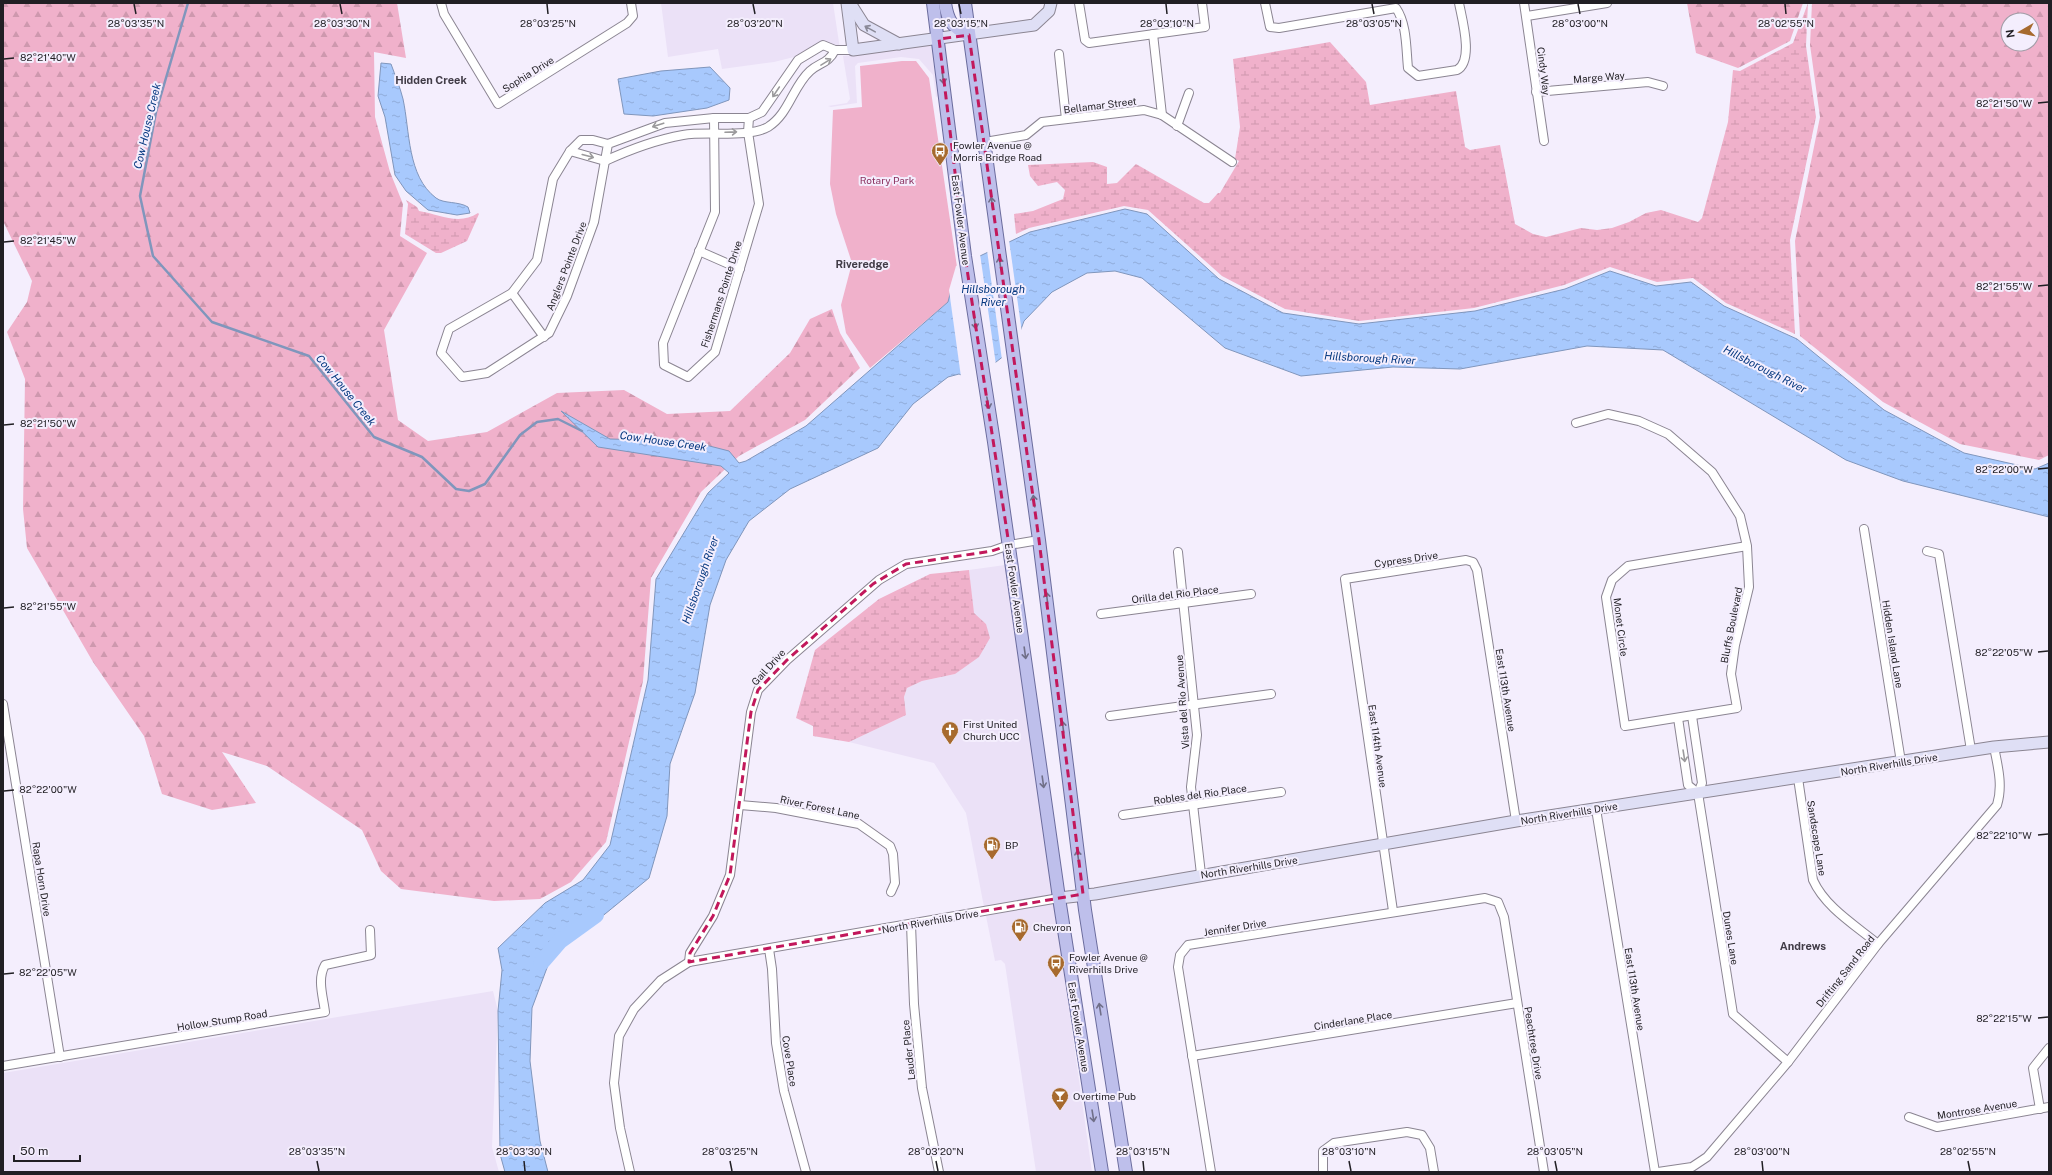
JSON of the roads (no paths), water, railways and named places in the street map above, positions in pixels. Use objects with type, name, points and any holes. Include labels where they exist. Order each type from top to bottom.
[{"type":"main road","name":"East Fowler Avenue","points":[[933,3],[965,256],[1102,1172]]},
{"type":"main road","points":[[945,3],[948,18],[955,29],[969,35]]},
{"type":"main road","points":[[965,3],[1013,357],[1040,540],[1083,894],[1126,1172]]},
{"type":"street","name":"Sophia Drive","points":[[441,3],[444,14],[498,104],[627,23],[633,16],[631,3]]},
{"type":"street","points":[[849,3],[864,25],[899,44]]},
{"type":"street","points":[[849,3],[853,50]]},
{"type":"street","points":[[835,50],[831,59],[810,71],[779,118],[767,127],[748,132],[684,135],[644,144],[605,161],[570,151],[581,140],[593,140],[608,144],[665,123],[714,118],[749,118],[762,112],[798,60],[823,45],[835,50],[853,50],[1034,26],[1049,11],[1051,3]]},
{"type":"street","points":[[1079,3],[1085,40],[1089,43],[1205,27],[1202,3]]},
{"type":"street","points":[[1265,3],[1270,27],[1279,28],[1396,8],[1400,14],[1404,31],[1408,68],[1418,76],[1458,70],[1462,68],[1467,56],[1459,3]]},
{"type":"street","name":"Cindy Way","points":[[1524,3],[1544,141]]},
{"type":"street","points":[[1527,16],[1607,3]]},
{"type":"street","points":[[1153,34],[1162,115]]},
{"type":"street","points":[[1059,54],[1066,119]]},
{"type":"street","name":"Marge Way","points":[[1536,92],[1648,82],[1663,86]]},
{"type":"street","points":[[1177,126],[1189,93]]},
{"type":"street","name":"Bellamar Street","points":[[984,142],[1026,136],[1042,122],[1144,110],[1162,115],[1232,162]]},
{"type":"street","name":"Fishermans Pointe Drive","points":[[714,118],[715,212],[663,342],[664,365],[688,376],[715,352],[759,204],[748,132],[749,118]]},
{"type":"street","points":[[640,131],[644,144]]},
{"type":"street","name":"Anglers Pointe Drive","points":[[570,151],[553,179],[537,260],[512,293],[449,329],[441,353],[462,377],[487,374],[549,333],[567,296],[594,222],[608,144]]},
{"type":"street","points":[[699,251],[740,268]]},
{"type":"street","points":[[512,293],[544,337]]},
{"type":"street","name":"Bluffs Boulevard","points":[[1576,422],[1608,414],[1639,420],[1668,434],[1712,472],[1740,516],[1747,546],[1749,586],[1735,645],[1731,674],[1737,708],[1692,716]]},
{"type":"street","name":"Hidden Island Lane","points":[[1864,529],[1901,762]]},
{"type":"street","name":"Gail Drive","points":[[689,962],[690,953],[713,916],[730,875],[751,712],[758,690],[787,660],[873,584],[906,564],[992,551],[1009,545],[1040,540]]},
{"type":"street","name":"Monet Circle","points":[[1692,716],[1625,726],[1606,597],[1612,580],[1628,566],[1747,546]]},
{"type":"street","points":[[1927,551],[1939,554],[1971,750]]},
{"type":"street","name":"Vista del Rio Avenue","points":[[1178,552],[1194,704],[1197,749],[1192,781],[1192,805],[1201,874]]},
{"type":"street","name":"Cypress Drive","points":[[1344,583],[1345,579],[1352,577],[1466,560],[1473,562]]},
{"type":"street","name":"East 113th Avenue","points":[[1473,562],[1477,570],[1516,821]]},
{"type":"street","name":"East 114th Avenue","points":[[1344,583],[1393,911]]},
{"type":"street","name":"Orilla del Rio Place","points":[[1101,614],[1251,594]]},
{"type":"street","points":[[1110,716],[1271,694]]},
{"type":"street","name":"Rapa Horn Drive","points":[[3,704],[60,1057]]},
{"type":"street","name":"Dunes Lane","points":[[1692,716],[1702,783],[1698,793],[1734,1014],[1788,1062]]},
{"type":"street","name":"Dunes Lane","points":[[1678,718],[1688,785],[1698,793]]},
{"type":"street","name":"North Riverhills Drive","points":[[630,1172],[620,1128],[614,1083],[619,1036],[634,1009],[660,980],[689,962],[1201,874],[1383,845],[1516,821],[1971,750],[2049,742]]},
{"type":"street","name":"Drifting Sand Road","points":[[1658,1172],[1692,1167],[1699,1164],[1707,1157],[1788,1062],[1878,944],[1997,805],[2000,793],[1998,768],[1994,747]]},
{"type":"street","name":"Sandscape Lane","points":[[1798,778],[1813,880],[1818,891],[1828,903],[1878,944]]},
{"type":"street","name":"Robles del Rio Place","points":[[1123,815],[1281,792]]},
{"type":"street","name":"River Forest Lane","points":[[740,804],[776,808],[859,824],[884,840],[890,846],[893,854],[895,883],[891,892]]},
{"type":"street","name":"East 113th Avenue","points":[[1596,809],[1655,1172]]},
{"type":"street","name":"Jennifer Drive","points":[[1211,1172],[1178,967],[1180,955],[1188,945],[1393,911],[1485,898],[1498,902],[1504,917]]},
{"type":"street","name":"Peachtree Drive","points":[[1504,917],[1544,1172]]},
{"type":"street","name":"Lauder Place","points":[[911,924],[914,1004],[922,1088],[939,1172]]},
{"type":"street","name":"Hollow Stump Road","points":[[3,1066],[325,1012],[320,978],[325,964],[371,955],[370,930]]},
{"type":"street","name":"Cove Place","points":[[769,949],[772,969],[777,1050],[784,1091],[806,1172]]},
{"type":"street","name":"Cinderlane Place","points":[[1192,1056],[1517,1004]]},
{"type":"street","points":[[2040,1109],[2032,1068],[2049,1048]]},
{"type":"street","name":"Montrose Avenue","points":[[1909,1117],[1936,1127],[2049,1107]]},
{"type":"street","points":[[1323,1172],[1323,1151],[1334,1143],[1408,1132],[1422,1135],[1430,1148],[1434,1172]]},
{"type":"water","points":[[381,63],[391,64],[399,86],[403,99],[411,152],[420,178],[427,189],[436,198],[443,201],[464,205],[468,207],[470,213],[457,215],[428,210],[406,191],[395,175],[385,117],[378,96]]},
{"type":"water","points":[[710,67],[730,88],[729,100],[707,108],[653,116],[624,114],[618,79],[661,71]]},
{"type":"water","name":"Hillsborough River","points":[[1125,209],[1147,214],[1219,279],[1283,313],[1359,324],[1475,311],[1565,289],[1610,271],[1656,286],[1691,282],[1724,306],[1797,339],[1884,410],[1964,453],[2035,469],[2049,463],[2049,517],[1903,481],[1846,460],[1663,350],[1587,346],[1460,369],[1393,367],[1301,376],[1225,348],[1142,278],[1115,271],[1087,273],[1052,292],[1024,321],[1014,348],[973,380],[959,374],[948,377],[913,404],[878,448],[790,489],[749,521],[726,560],[710,605],[695,693],[670,764],[667,816],[649,878],[594,923],[560,933],[532,1008],[530,1061],[540,1141],[548,1172],[505,1172],[500,1154],[498,1011],[502,970],[498,948],[545,903],[583,880],[610,845],[648,680],[656,579],[708,493],[729,473],[721,466],[598,447],[561,411],[610,439],[690,441],[729,451],[739,463],[746,461],[806,426],[948,302],[957,267],[1030,232]]},
{"type":"waterway","name":"Cow House Creek","points":[[188,3],[156,112],[140,196],[153,256],[212,322],[309,356],[374,437],[422,457],[456,489],[469,491],[485,484],[520,435],[537,422],[558,419],[582,431]]},
{"type":"waterway","name":"Hillsborough River","points":[[541,963],[560,941],[596,915]]},
{"type":"place","name":"Fowler Avenue @ Morris Bridge Road","points":[[940,166]]},
{"type":"place","name":"First United Church UCC","points":[[950,745]]},
{"type":"place","name":"BP","points":[[992,860]]},
{"type":"place","name":"Chevron","points":[[1020,942]]},
{"type":"place","name":"Fowler Avenue @ Riverhills Drive","points":[[1056,978]]},
{"type":"place","name":"Overtime Pub","points":[[1060,1111]]},
{"type":"district","name":"Hidden Creek","points":[[431,80]]},
{"type":"district","name":"Riveredge","points":[[862,264]]},
{"type":"district","name":"Andrews","points":[[1803,946]]},
{"type":"park label","name":"Rotary Park","points":[[887,180]]}]
